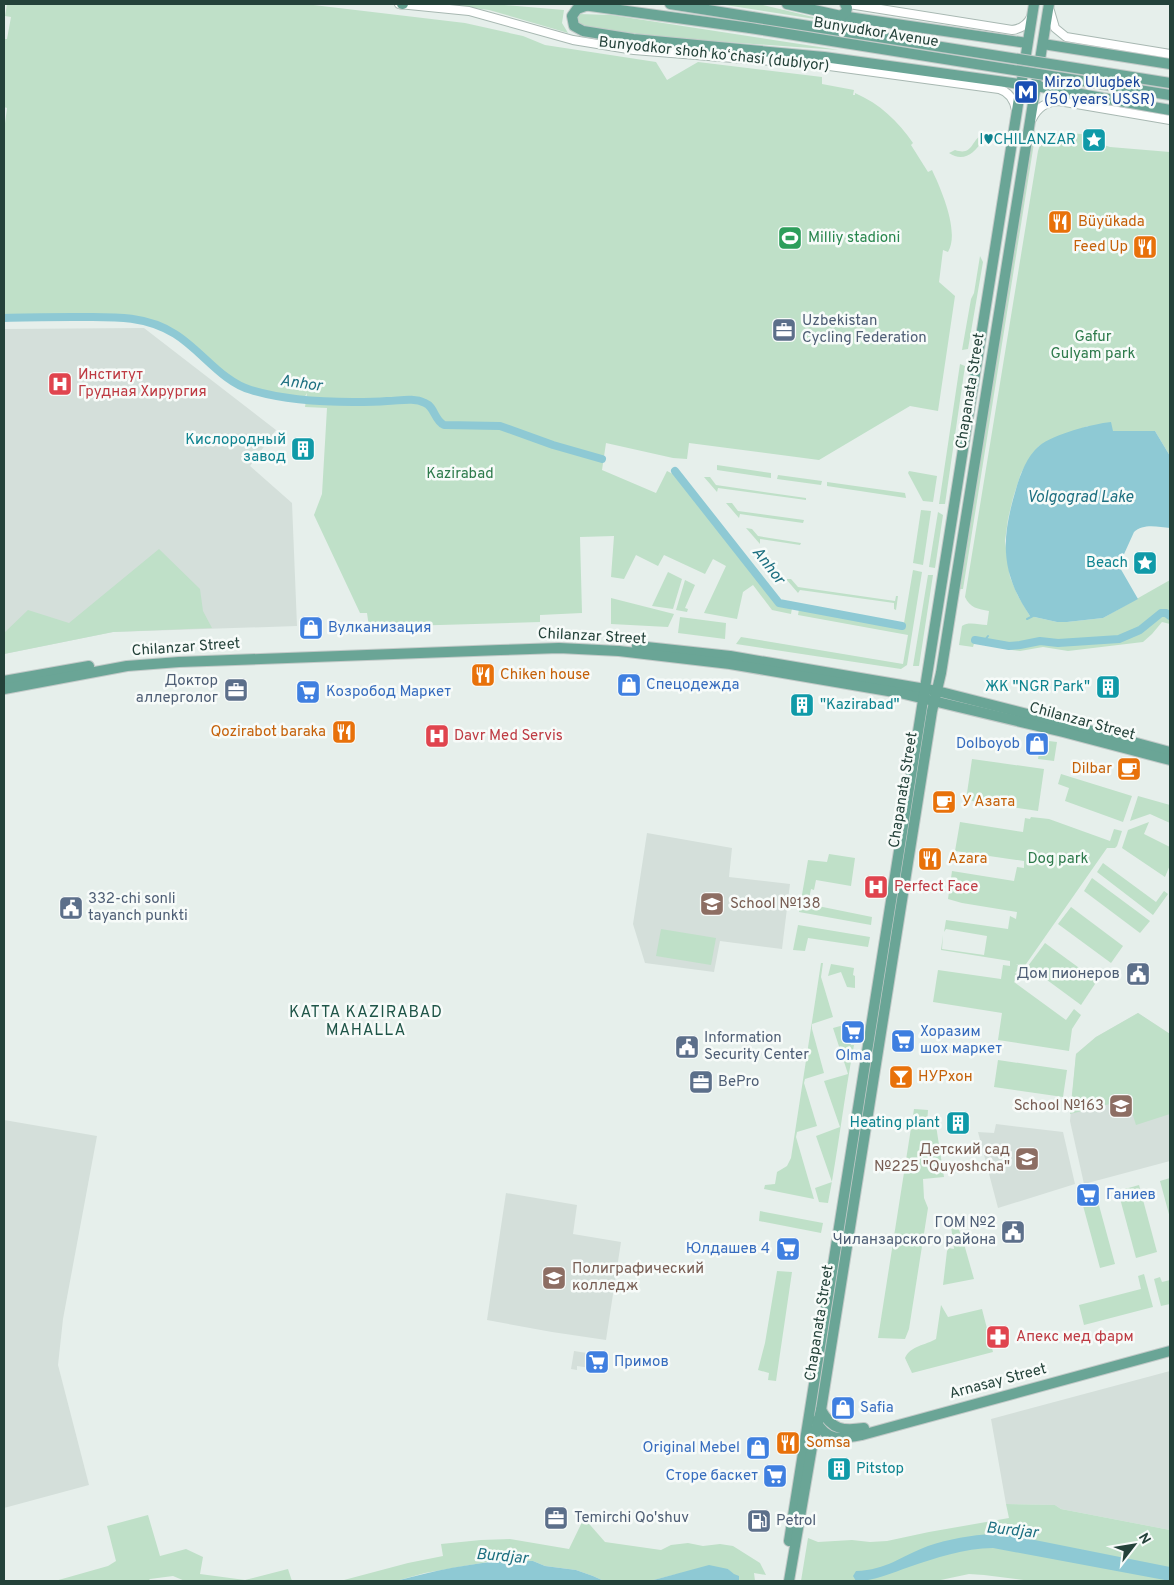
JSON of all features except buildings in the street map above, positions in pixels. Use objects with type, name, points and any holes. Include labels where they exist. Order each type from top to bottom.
[{"type":"main road","name":"Bunyudkor Avenue","points":[[582,4],[750,28],[1170,95]]},
{"type":"main road","points":[[582,4],[572,16],[574,26],[583,31],[633,39],[824,57],[1020,84]]},
{"type":"main road","name":"Bunyudkor Avenue","points":[[670,4],[1170,83]]},
{"type":"main road","points":[[787,4],[841,16],[1027,43]]},
{"type":"main road","points":[[841,16],[846,12],[845,4]]},
{"type":"main road","name":"Chapanata Street","points":[[897,898],[955,587],[1049,5]]},
{"type":"main road","name":"Chapanata Street","points":[[783,1581],[788,1569],[843,1240],[897,898],[940,585],[1033,8]]},
{"type":"main road","points":[[1043,44],[1170,64]]},
{"type":"main road","points":[[1036,86],[1170,110]]},
{"type":"main road","points":[[940,585],[947,590],[955,587]]},
{"type":"main road","name":"Chilanzar Street","points":[[4,681],[47,672],[140,658],[225,653],[328,653],[550,648],[619,651],[730,664],[898,693],[936,696],[1070,724],[1170,752]]},
{"type":"main road","name":"Chilanzar Street","points":[[4,689],[141,664],[328,653]]},
{"type":"main road","name":"Chilanzar Street","points":[[936,696],[1170,760]]},
{"type":"main road","name":"Arnasay Street","points":[[833,1437],[843,1438],[862,1435],[1170,1345]]},
{"type":"main road","name":"Arnasay Street","points":[[808,1449],[848,1430],[884,1423],[1170,1351]]},
{"type":"main road","points":[[816,1409],[818,1424],[824,1432],[833,1437]]},
{"type":"main road","points":[[816,1409],[832,1424],[848,1430]]},
{"type":"main road","name":"Chapanata Street","points":[[808,1449],[818,1424]]},
{"type":"main road","name":"Chapanata Street","points":[[788,1569],[789,1581]]},
{"type":"street","name":"Bunyodkor shoh koʻchasi (dublyor)","points":[[402,4],[469,11],[573,40],[634,50],[822,65],[999,89],[1005,91],[1011,97],[1016,113]]},
{"type":"street","points":[[849,4],[1012,30],[1017,30],[1024,26],[1029,20],[1033,8]]},
{"type":"street","points":[[1049,5],[1055,28],[1066,37],[1170,54]]},
{"type":"street","points":[[1029,125],[1040,106],[1048,102],[1059,101],[1170,120]]},
{"type":"shaded area","points":[[144,328],[276,430],[250,466],[292,503],[297,626],[113,632],[4,654],[4,329]]},
{"type":"shaded area","name":"School №138","points":[[647,833],[732,848],[729,877],[790,884],[782,949],[720,941],[714,972],[645,963],[633,924]]},
{"type":"shaded area","name":"School №163","points":[[1138,1013],[1170,1034],[1170,1161],[1084,1184],[1070,1121],[1076,1054],[1096,1037]]},
{"type":"shaded area","points":[[4,1120],[97,1136],[63,1319],[58,1365],[89,1485],[4,1508]]},
{"type":"shaded area","name":"Детский сад №225 \"Quyoshcha\"","points":[[996,1124],[1063,1132],[1075,1184],[998,1208],[978,1132],[994,1133]]},
{"type":"shaded area","name":"Полиграфический колледж","points":[[506,1193],[577,1205],[573,1234],[621,1242],[606,1340],[487,1320]]},
{"type":"shaded area","points":[[574,1351],[593,1354],[591,1368],[577,1366],[577,1370],[571,1369]]},
{"type":"shaded area","points":[[1170,1371],[1170,1530],[1061,1509],[1055,1505],[1006,1504],[991,1419]]},
{"type":"green space","name":"Kazirabad","points":[[7,4],[305,4],[465,23],[523,36],[545,45],[656,62],[667,80],[698,62],[822,77],[822,84],[854,90],[853,95],[855,93],[864,97],[895,120],[913,143],[911,145],[928,172],[932,170],[951,222],[951,244],[948,252],[943,250],[939,282],[955,296],[938,411],[910,406],[819,460],[689,443],[687,459],[673,458],[606,443],[602,470],[656,493],[667,471],[673,474],[778,606],[792,608],[791,614],[772,610],[753,585],[743,592],[737,619],[704,613],[726,566],[713,559],[705,574],[664,555],[658,566],[636,555],[624,579],[611,577],[614,536],[580,537],[582,613],[540,615],[540,622],[369,627],[367,613],[360,613],[314,515],[322,494],[327,408],[305,407],[307,393],[303,400],[241,386],[233,382],[183,338],[153,323],[131,318],[108,317],[4,318],[4,131],[7,108],[4,107],[4,39],[7,39],[11,17],[5,16]]},
{"type":"green space","points":[[442,4],[493,4],[564,10],[562,23],[568,33],[489,10]]},
{"type":"green space","points":[[719,4],[759,4],[834,22]]},
{"type":"green space","points":[[579,14],[611,15],[839,50],[657,37],[578,25],[575,16]]},
{"type":"green space","name":"Gafur Gulyam park","points":[[1052,132],[1105,138],[1104,145],[1110,147],[1170,152],[1170,456],[1155,431],[1113,431],[1088,426],[1039,446],[1021,473],[1008,519],[1005,541],[1010,577],[1018,596],[1030,616],[1057,622],[1103,618],[1170,580],[1170,624],[1162,622],[1143,642],[1068,651],[1043,647],[1020,651],[989,645],[975,640],[973,647],[959,645],[962,626],[971,623],[987,625],[989,611],[972,606],[965,597],[1038,151],[1043,136]]},
{"type":"green space","points":[[981,135],[982,141],[972,153],[959,157],[949,153],[955,150],[968,150]]},
{"type":"green space","points":[[1031,143],[1034,143],[963,589],[960,589]]},
{"type":"green space","points":[[980,256],[983,262],[968,349],[962,350],[971,299],[974,293]]},
{"type":"green space","points":[[960,364],[965,366],[945,504],[939,504]]},
{"type":"green space","points":[[717,465],[771,473],[771,478],[717,470]]},
{"type":"green space","points":[[909,471],[937,476],[933,502],[923,501],[908,473]]},
{"type":"green space","points":[[778,475],[822,481],[821,485],[777,479]]},
{"type":"green space","points":[[704,477],[710,477],[716,485],[806,498],[806,500],[718,488],[717,492]]},
{"type":"green space","points":[[827,482],[905,493],[906,498],[827,486]]},
{"type":"green space","points":[[726,503],[732,503],[738,511],[804,520],[803,523],[740,514],[739,518]]},
{"type":"green space","points":[[921,510],[931,511],[923,565],[913,563]]},
{"type":"green space","points":[[938,512],[943,515],[935,568],[929,567]]},
{"type":"green space","points":[[746,528],[752,529],[758,536],[801,543],[800,545],[760,539],[760,544]]},
{"type":"green space","points":[[159,549],[200,589],[203,611],[212,628],[113,632],[4,654],[4,633],[28,610],[69,623]]},
{"type":"green space","points":[[913,570],[922,572],[907,665],[901,669],[736,644],[741,637],[903,664],[908,635],[798,615],[799,609],[896,627],[897,622],[904,623]]},
{"type":"green space","points":[[668,572],[682,579],[673,609],[652,606]]},
{"type":"green space","points":[[928,575],[933,575],[919,666],[913,666]]},
{"type":"green space","points":[[786,579],[791,579],[798,587],[895,601],[896,596],[898,596],[896,610],[894,609],[894,603],[800,590],[798,593]]},
{"type":"green space","points":[[685,580],[695,585],[685,608],[688,609],[687,612],[676,610]]},
{"type":"green space","points":[[611,598],[674,614],[668,627],[611,624]]},
{"type":"green space","points":[[680,617],[726,623],[725,639],[678,633]]},
{"type":"green space","points":[[1041,740],[1057,742],[1054,761],[1038,759]]},
{"type":"green space","points":[[972,759],[1044,769],[1038,811],[966,800]]},
{"type":"green space","points":[[1061,774],[1132,796],[1123,822],[1065,801],[1069,788],[1058,784]]},
{"type":"green space","points":[[1138,796],[1170,805],[1170,823],[1150,814],[1130,821]]},
{"type":"green space","name":"Dog park","points":[[1031,817],[1049,819],[1110,841],[1114,829],[1122,831],[1117,846],[1115,848],[1107,848],[1024,967],[1016,964],[1020,967],[1015,973],[1019,975],[1014,982],[1066,1020],[1074,1009],[1081,1015],[1072,1029],[1069,1051],[998,1040],[1002,1013],[933,1002],[938,970],[1001,979],[1003,965],[1010,966],[1010,961],[941,950],[943,935],[942,949],[984,955],[987,936],[946,929],[944,932],[946,920],[1008,929],[1010,916],[1016,919],[1017,912],[948,899],[952,871],[1014,881],[1017,867],[1024,868],[1024,861],[955,851],[960,822],[1023,832],[1025,818],[1030,819]]},
{"type":"green space","points":[[1149,822],[1144,834],[1170,847],[1170,865],[1165,877],[1122,848],[1128,830]]},
{"type":"green space","points":[[829,854],[855,858],[851,886],[816,880],[814,890],[811,889],[808,904],[872,917],[871,925],[799,912],[808,860],[827,862]]},
{"type":"green space","points":[[1103,863],[1156,902],[1164,891],[1168,894],[1153,915],[1097,872]]},
{"type":"green space","points":[[1092,878],[1150,921],[1140,933],[1084,891]]},
{"type":"green space","points":[[1071,907],[1123,946],[1111,963],[1058,924]]},
{"type":"green space","points":[[798,925],[870,937],[868,947],[808,938],[805,951],[793,950]]},
{"type":"green space","points":[[661,929],[716,938],[711,965],[656,956]]},
{"type":"green space","points":[[1045,943],[1097,981],[1081,1005],[1028,966]]},
{"type":"green space","points":[[821,963],[823,963],[821,977],[833,1017],[812,1024],[824,1073],[805,1079],[804,1083],[817,1126],[797,1132],[796,1137],[814,1199],[764,1189],[765,1185],[775,1184],[777,1172],[787,1166],[791,1158]]},
{"type":"green space","points":[[831,964],[854,968],[855,988],[847,987],[841,972],[828,976]]},
{"type":"green space","points":[[1138,1013],[1170,1034],[1170,1114],[1136,1125],[1129,1103],[1122,1101],[1070,1114],[1076,1054],[1096,1037]]},
{"type":"green space","points":[[844,1025],[851,1045],[854,1045],[832,1182],[816,1136],[840,1127],[824,1081],[848,1074],[833,1028]]},
{"type":"green space","points":[[998,1060],[1067,1070],[1063,1097],[994,1087]]},
{"type":"green space","points":[[914,1109],[928,1110],[927,1123],[932,1123],[932,1119],[935,1119],[944,1177],[923,1179],[924,1198],[928,1208],[909,1329],[905,1339],[878,1338]]},
{"type":"green space","points":[[1170,1178],[1170,1218],[1160,1181]]},
{"type":"green space","points":[[832,1182],[828,1203],[819,1202],[815,1188]]},
{"type":"green space","points":[[1139,1185],[1157,1252],[1136,1258],[1118,1191]]},
{"type":"green space","points":[[1097,1198],[1115,1264],[1100,1268],[1082,1202]]},
{"type":"green space","points":[[760,1211],[823,1223],[821,1233],[759,1221]]},
{"type":"green space","points":[[957,1224],[974,1279],[943,1285],[947,1251],[949,1248],[954,1249],[951,1226]]},
{"type":"green space","points":[[777,1271],[792,1272],[776,1381],[768,1380],[769,1373],[758,1370],[765,1343]]},
{"type":"green space","points":[[1144,1274],[1153,1307],[1084,1325],[1079,1305],[1141,1289],[1138,1276]]},
{"type":"green space","points":[[1160,1277],[1162,1282],[1170,1280],[1170,1304],[1161,1306],[1154,1279]]},
{"type":"green space","points":[[941,1305],[948,1317],[982,1309],[993,1352],[912,1373],[905,1358],[914,1348],[936,1339]]},
{"type":"green space","points":[[1006,1504],[1055,1505],[1061,1509],[1170,1530],[1170,1581],[1031,1581],[969,1574],[936,1581],[801,1581],[808,1538],[818,1542],[852,1540],[887,1541],[1009,1518]]},
{"type":"green space","points":[[148,1515],[160,1556],[186,1549],[203,1557],[200,1574],[245,1580],[288,1569],[292,1581],[185,1581],[173,1576],[150,1579],[148,1581],[55,1581],[108,1566],[116,1561],[107,1526]]},
{"type":"green space","points":[[584,1518],[605,1542],[661,1550],[671,1545],[688,1543],[703,1546],[720,1544],[733,1546],[760,1563],[766,1575],[754,1573],[755,1581],[738,1581],[728,1569],[677,1574],[650,1581],[604,1581],[576,1570],[545,1566],[533,1561],[514,1560],[487,1562],[425,1573],[396,1581],[309,1581],[344,1580],[443,1556],[441,1544],[510,1539],[569,1549]]},
{"type":"water","name":"Volgograd Lake","points":[[1111,422],[1113,431],[1155,431],[1170,456],[1170,528],[1151,526],[1138,529],[1134,532],[1120,563],[1119,566],[1138,599],[1103,618],[1057,622],[1030,616],[1013,585],[1006,555],[1006,540],[1011,507],[1022,472],[1035,450],[1054,437],[1074,430]]},
{"type":"water","name":"Burdjar","points":[[993,1534],[1010,1535],[1170,1567],[1170,1581],[993,1548],[982,1548],[950,1554],[869,1580],[856,1581],[853,1576],[856,1571],[877,1568],[928,1546],[960,1538]]},
{"type":"water","name":"Burdjar","points":[[514,1560],[533,1561],[545,1566],[576,1570],[604,1581],[396,1581],[454,1568]]},
{"type":"water","points":[[709,1565],[728,1569],[739,1576],[739,1580],[650,1581]]},
{"type":"waterway","name":"Anhor","points":[[4,318],[99,317],[125,318],[151,323],[175,334],[221,373],[240,386],[251,390],[276,396],[314,401],[379,402],[416,400],[428,405],[438,420],[444,425],[500,426],[553,445],[602,459]]},
{"type":"waterway","name":"Anhor","points":[[675,471],[779,603],[902,626]]},
{"type":"waterway","name":"Anhor","points":[[975,640],[1009,646],[1040,641],[1058,643],[1119,639],[1140,630],[1161,613],[1166,613],[1170,616]]},
{"type":"waterway","points":[[1027,619],[1033,616]]},
{"type":"waterway","name":"Anhor","points":[[984,641],[988,636]]},
{"type":"place","name":"Mirzo Ulugbek (50 years USSR)","points":[[1026,92]]},
{"type":"place","name":"I♥CHILANZAR","points":[[1094,140]]},
{"type":"place","name":"Büyükada","points":[[1060,222]]},
{"type":"place","name":"Milliy stadioni","points":[[790,238]]},
{"type":"place","name":"Feed Up","points":[[1145,247]]},
{"type":"place","name":"Uzbekistan Cycling Federation","points":[[784,330]]},
{"type":"place","name":"Институт Грудная Хирургия","points":[[60,384]]},
{"type":"place","name":"Кислородный завод","points":[[303,449]]},
{"type":"place","name":"Beach","points":[[1145,563]]},
{"type":"place","name":"Вулканизация","points":[[311,628]]},
{"type":"place","name":"Chiken house","points":[[483,675]]},
{"type":"place","name":"Спецодежда","points":[[629,685]]},
{"type":"place","name":"ЖК \"NGR Park\"","points":[[1108,687]]},
{"type":"place","name":"Доктор аллерголог","points":[[236,690]]},
{"type":"place","name":"Козробод Маркет","points":[[308,692]]},
{"type":"place","name":"\"Kazirabad\"","points":[[802,705]]},
{"type":"place","name":"Qozirabot baraka","points":[[344,732]]},
{"type":"place","name":"Davr Med Servis","points":[[437,736]]},
{"type":"place","name":"Dolboyob","points":[[1037,744]]},
{"type":"place","name":"Dilbar","points":[[1129,769]]},
{"type":"place","name":"У Азата","points":[[944,802]]},
{"type":"place","name":"Azara","points":[[930,859]]},
{"type":"place","name":"Perfect Face","points":[[876,887]]},
{"type":"place","name":"School №138","points":[[712,904]]},
{"type":"place","name":"332-chi sonli tayanch punkti","points":[[71,908]]},
{"type":"place","name":"Дом пионеров","points":[[1138,974]]},
{"type":"place","name":"Olma","points":[[853,1032]]},
{"type":"place","name":"Хоразим шох маркет","points":[[903,1041]]},
{"type":"place","name":"Information Security Center","points":[[687,1047]]},
{"type":"place","name":"НУРхон","points":[[901,1077]]},
{"type":"place","name":"BePro","points":[[701,1082]]},
{"type":"place","name":"School №163","points":[[1121,1106]]},
{"type":"place","name":"Heating plant","points":[[958,1123]]},
{"type":"place","name":"Детский сад №225 \"Quyoshcha\"","points":[[1027,1159]]},
{"type":"place","name":"Ганиев","points":[[1088,1195]]},
{"type":"place","name":"ГОМ №2 Чиланзарского района","points":[[1013,1232]]},
{"type":"place","name":"Юлдашев 4","points":[[788,1249]]},
{"type":"place","name":"Полиграфический колледж","points":[[554,1278]]},
{"type":"place","name":"Апекс мед фарм","points":[[998,1337]]},
{"type":"place","name":"Примов","points":[[597,1362]]},
{"type":"place","name":"Safia","points":[[843,1408]]},
{"type":"place","name":"Somsa","points":[[788,1443]]},
{"type":"place","name":"Original Mebel","points":[[758,1448]]},
{"type":"place","name":"Pitstop","points":[[839,1469]]},
{"type":"place","name":"Сторе баскет","points":[[775,1476]]},
{"type":"place","name":"Temirchi Qo'shuv","points":[[556,1518]]},
{"type":"place","name":"Petrol","points":[[759,1521]]},
{"type":"district","name":"KATTA KAZIRABAD MAHALLA","points":[[366,1022]]}]
